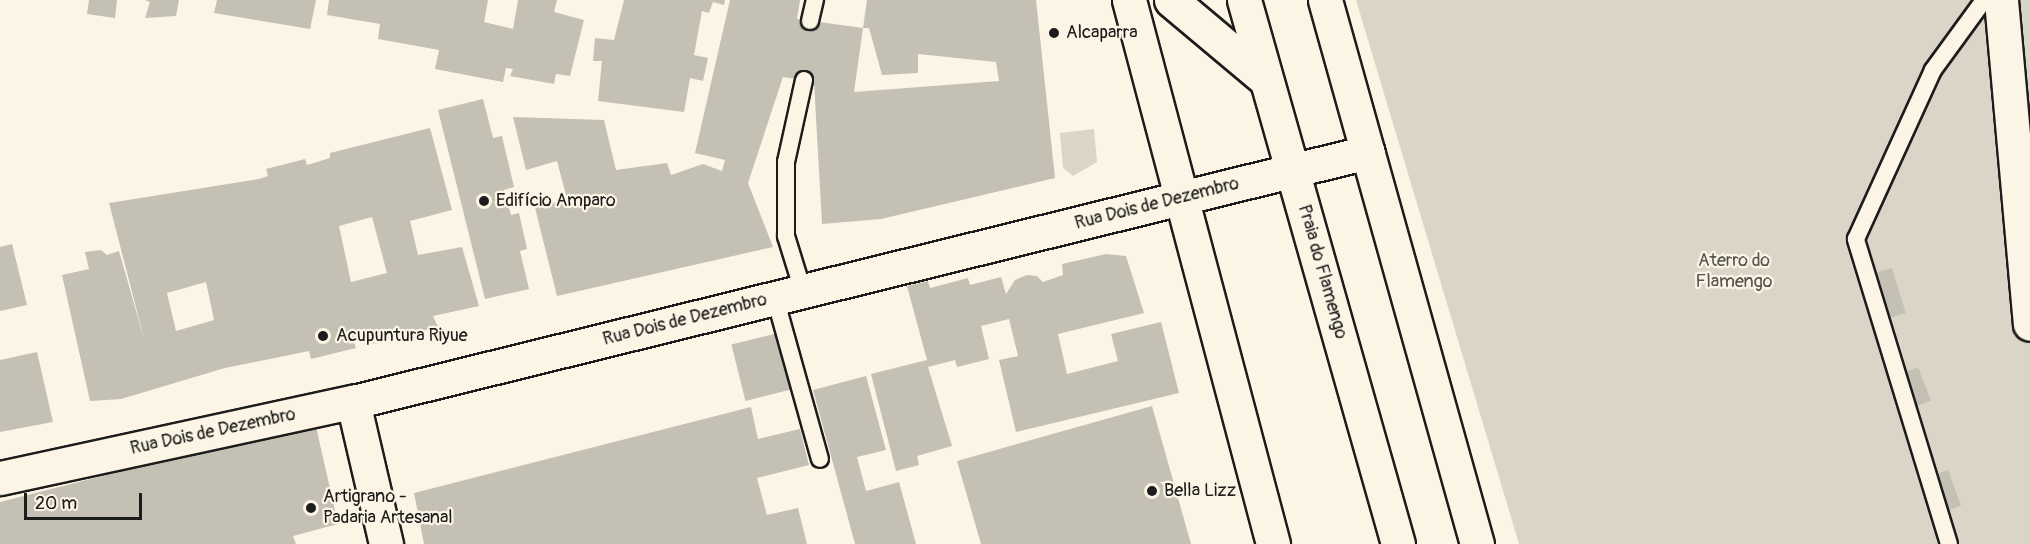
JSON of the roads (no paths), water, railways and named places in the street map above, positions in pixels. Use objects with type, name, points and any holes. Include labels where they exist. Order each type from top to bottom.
[{"type":"main road","points":[[1129,0],[1273,544]]},
{"type":"main road","points":[[1171,0],[1265,79]]},
{"type":"main road","name":"Praia do Flamengo","points":[[1244,0],[1265,79],[1294,170],[1398,544]]},
{"type":"main road","points":[[1325,0],[1477,544]]},
{"type":"main road","points":[[2001,0],[2030,324]]},
{"type":"main road","name":"Rua Dois de Dezembro","points":[[0,478],[352,402],[1368,152]]},
{"type":"main road","points":[[352,402],[386,544]]},
{"type":"lane","points":[[810,21],[815,0]]},
{"type":"lane","points":[[1949,544],[1856,239],[1933,70],[1984,0]]},
{"type":"lane","points":[[804,80],[786,162],[786,236],[789,294],[820,459]]},
{"type":"place","name":"Alcaparra","points":[[1054,33]]},
{"type":"place","name":"Edifício Amparo","points":[[484,201]]},
{"type":"place","name":"Acupuntura Riyue","points":[[323,336]]},
{"type":"place","name":"Bella Lizz","points":[[1152,491]]},
{"type":"place","name":"Artigrano - Padaria Artesanal","points":[[311,508]]},
{"type":"park label","name":"Aterro do Flamengo","points":[[1734,272]]}]
